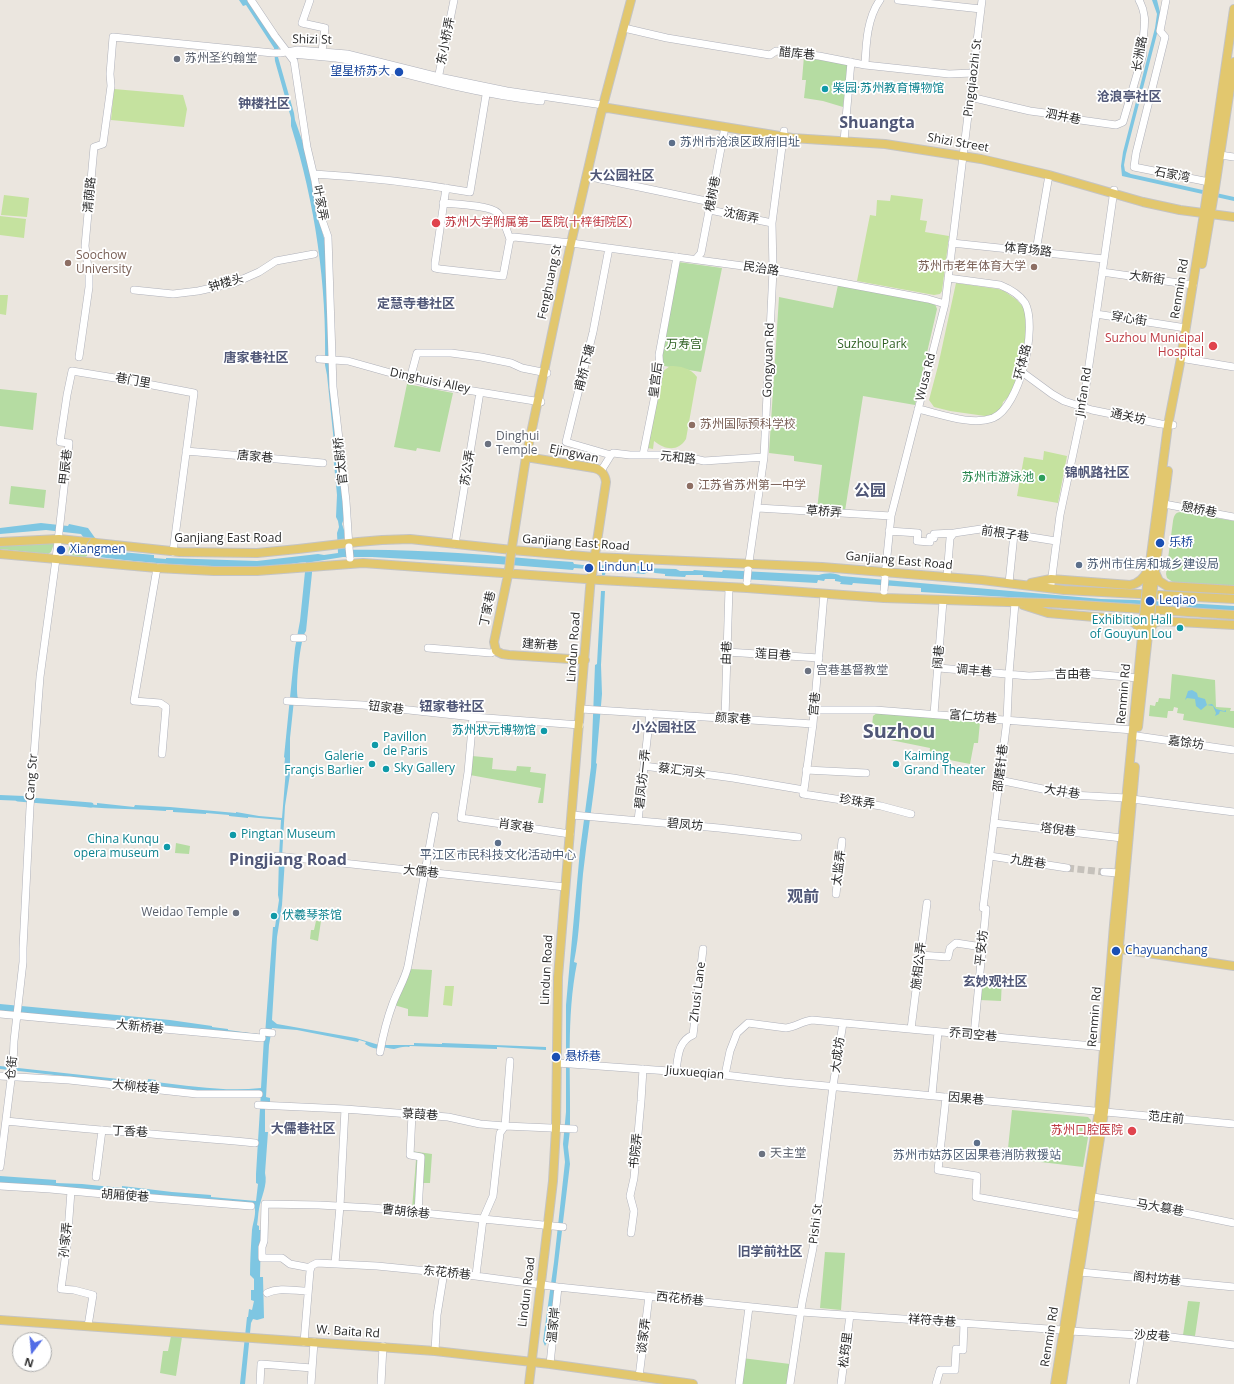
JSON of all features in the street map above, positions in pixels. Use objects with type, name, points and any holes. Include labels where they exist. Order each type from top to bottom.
[{"type":"main road","name":"Fenghuang St","points":[[626,28],[631,0]]},
{"type":"main road","name":"Fenghuang St","points":[[509,571],[528,457],[573,243],[605,107],[634,0]]},
{"type":"main road","name":"Renmin Rd","points":[[1152,571],[1164,504],[1171,425],[1186,359],[1234,9]]},
{"type":"main road","name":"Renmin Rd","points":[[1211,185],[1220,155],[1234,62]]},
{"type":"main road","name":"Fenghuang St","points":[[573,243],[590,177],[605,107]]},
{"type":"main road","name":"Shizi Street","points":[[605,107],[725,127],[783,134],[844,139],[899,141],[1034,166],[1114,192]]},
{"type":"main road","name":"Shizi Street","points":[[605,107],[783,134]]},
{"type":"main road","name":"Shizi Street","points":[[964,154],[1114,192],[1162,202],[1208,207]]},
{"type":"main road","name":"Renmin Rd","points":[[1135,733],[1138,678],[1148,614],[1152,571],[1171,425],[1193,284],[1208,207]]},
{"type":"main road","points":[[1208,207],[1234,211]]},
{"type":"main road","points":[[1208,207],[1234,217]]},
{"type":"main road","name":"Ejingwan","points":[[528,457],[591,468],[601,471],[605,476],[606,482],[594,559]]},
{"type":"main road","name":"Ganjiang East Road","points":[[0,542],[59,536],[80,540],[95,545],[173,552],[257,553],[404,539],[511,552],[594,559],[749,567],[822,567],[885,576],[947,577],[1050,588],[1150,589],[1234,599]]},
{"type":"main road","points":[[94,562],[90,558],[95,545]]},
{"type":"main road","points":[[0,554],[157,568],[257,571],[314,567],[350,561],[509,571],[591,577],[603,580],[729,588],[747,585],[824,594],[884,595],[943,600],[1049,603],[1148,614],[1234,615]]},
{"type":"main road","name":"Lindun Road","points":[[529,1384],[540,1285],[556,1227],[553,1181],[566,1129],[560,1063],[557,994],[570,834],[576,815],[581,709],[591,577],[594,559]]},
{"type":"main road","name":"丁家巷","points":[[496,651],[494,642],[509,571]]},
{"type":"main road","points":[[1023,585],[1051,579],[1130,585],[1140,581],[1152,571],[1159,581],[1167,586],[1234,590]]},
{"type":"main road","points":[[1015,603],[1048,613],[1130,620],[1145,634],[1157,621],[1234,625]]},
{"type":"main road","name":"Renmin Rd","points":[[1055,1384],[1080,1272],[1089,1196],[1102,1112],[1145,634]]},
{"type":"main road","name":"建新巷","points":[[496,651],[509,655],[585,660]]},
{"type":"main road","name":"Renmin Rd","points":[[1102,1112],[1104,1047],[1116,948],[1122,838],[1129,799]]},
{"type":"main road","points":[[1116,948],[1234,966]]},
{"type":"main road","name":"Renmin Rd","points":[[1062,1384],[1067,1331],[1083,1216],[1089,1196]]},
{"type":"main road","name":"W. Baita Rd","points":[[0,1320],[304,1342],[382,1346],[550,1364],[693,1384]]},
{"type":"street","name":"叶家弄","points":[[252,0],[275,36],[280,52],[294,61],[307,147],[314,174],[320,214],[328,237],[326,359]]},
{"type":"street","points":[[310,0],[302,23],[325,28],[322,51]]},
{"type":"street","name":"东小桥弄","points":[[438,79],[454,0]]},
{"type":"street","points":[[865,65],[866,39],[875,7],[880,0]]},
{"type":"street","points":[[898,0],[919,1],[982,9]]},
{"type":"street","name":"Pingqiaozhi St","points":[[964,154],[982,0]]},
{"type":"street","name":"长洲路","points":[[1137,92],[1146,22],[1143,7],[1139,0]]},
{"type":"street","points":[[1137,92],[1151,96],[1165,37],[1160,32],[1166,0]]},
{"type":"street","name":"醋库巷","points":[[626,28],[667,38],[770,56],[776,51],[819,56],[865,65],[949,74],[973,73]]},
{"type":"street","name":"清荫路","points":[[78,357],[89,287],[85,246],[94,147],[103,144],[111,86],[110,74],[112,37],[280,52]]},
{"type":"street","name":"Shizi St","points":[[280,52],[322,51],[361,57],[438,79]]},
{"type":"street","name":"Shizi St","points":[[280,52],[355,61],[486,90],[513,98],[605,107]]},
{"type":"street","points":[[844,139],[851,62]]},
{"type":"street","points":[[314,174],[359,177],[470,192],[486,90]]},
{"type":"street","name":"泗井巷","points":[[970,97],[1030,111],[1116,125],[1123,122],[1137,92]]},
{"type":"street","name":"石家湾","points":[[1151,96],[1136,153],[1134,168],[1211,185]]},
{"type":"street","name":"槐树巷","points":[[696,259],[701,253],[725,127]]},
{"type":"street","name":"Gongyuan Rd","points":[[747,585],[764,457],[773,270],[772,223],[783,134]]},
{"type":"street","name":"Wusa Rd","points":[[884,595],[891,516],[945,304],[964,154]]},
{"type":"street","points":[[1220,155],[1234,157]]},
{"type":"street","points":[[1036,251],[1050,175]]},
{"type":"street","name":"沈衙弄","points":[[590,177],[711,202]]},
{"type":"street","points":[[443,203],[486,208],[497,212],[510,239],[503,276],[435,268],[443,203],[446,188]]},
{"type":"street","name":"Jinfan Rd","points":[[1050,588],[1062,503],[1083,407],[1114,192]]},
{"type":"street","name":"沈衙弄","points":[[710,210],[772,223]]},
{"type":"street","name":"民治路","points":[[510,239],[514,237],[573,243],[773,270],[928,299],[945,304]]},
{"type":"street","name":"体育场路","points":[[952,243],[1104,259]]},
{"type":"street","name":"甫桥下塘","points":[[609,248],[593,332],[566,442],[610,455]]},
{"type":"street","name":"钟楼头","points":[[134,290],[172,294],[198,291],[234,283],[259,272],[276,261],[314,254]]},
{"type":"street","name":"皇宫后","points":[[643,455],[660,370],[660,355],[677,257]]},
{"type":"street","name":"大新街","points":[[1102,272],[1193,284]]},
{"type":"street","name":"环体路","points":[[918,409],[972,421],[981,421],[993,418],[1002,414],[1008,405],[1022,372],[1027,347],[1029,323],[1028,311],[1022,299],[1012,290],[1000,285],[948,278]]},
{"type":"street","name":"穿心街","points":[[1096,314],[1186,328]]},
{"type":"street","points":[[410,379],[417,353],[451,353],[481,357],[511,363],[522,368],[545,372]]},
{"type":"street","name":"Dinghuisi Alley","points":[[326,359],[348,361],[410,379],[539,402]]},
{"type":"street","name":"官太尉桥","points":[[326,359],[333,387],[346,501],[350,561]]},
{"type":"street","points":[[1186,359],[1234,366]]},
{"type":"street","name":"巷门里","points":[[72,371],[194,393],[186,451]]},
{"type":"street","name":"甲辰巷","points":[[60,522],[69,443],[60,442],[72,371]]},
{"type":"street","name":"通关坊","points":[[1022,372],[1057,397],[1083,407],[1171,425]]},
{"type":"street","name":"苏公弄","points":[[455,544],[480,392]]},
{"type":"street","points":[[173,552],[186,451]]},
{"type":"street","name":"唐家巷","points":[[186,451],[323,463]]},
{"type":"street","name":"元和路","points":[[610,455],[613,453],[678,455],[704,461],[764,457]]},
{"type":"street","points":[[601,471],[610,455]]},
{"type":"street","name":"憩桥巷","points":[[1164,504],[1234,517]]},
{"type":"street","name":"草桥弄","points":[[758,508],[891,516]]},
{"type":"street","name":"Cang Str","points":[[17,1015],[23,962],[30,807],[40,677],[60,522]]},
{"type":"street","name":"前根子巷","points":[[889,531],[918,533],[917,541],[930,542],[930,537],[934,538],[934,534],[981,529],[1056,541]]},
{"type":"street","points":[[947,577],[950,538],[954,533]]},
{"type":"street","points":[[1009,583],[1014,534]]},
{"type":"street","points":[[157,568],[134,701],[160,703],[166,707],[162,754]]},
{"type":"street","name":"由巷","points":[[725,718],[729,588]]},
{"type":"street","name":"宫巷","points":[[803,792],[813,724],[824,594]]},
{"type":"street","name":"阔巷","points":[[934,714],[939,668],[943,600]]},
{"type":"street","name":"邵磨针巷","points":[[985,909],[1007,720],[1015,603]]},
{"type":"street","points":[[428,648],[491,653],[496,651]]},
{"type":"street","name":"莲目巷","points":[[727,652],[819,658]]},
{"type":"street","name":"调丰巷","points":[[939,668],[1009,674]]},
{"type":"street","name":"吉由巷","points":[[1009,674],[1029,676],[1081,673],[1138,678]]},
{"type":"street","name":"钮家巷","points":[[290,701],[363,705],[472,717],[580,725]]},
{"type":"street","name":"颜家巷","points":[[581,709],[813,724]]},
{"type":"street","name":"富仁坊巷","points":[[814,710],[875,710],[934,714],[1135,733]]},
{"type":"street","name":"碧凤坊一弄","points":[[638,820],[650,713]]},
{"type":"street","name":"肖家巷","points":[[472,717],[468,772],[461,818],[570,834]]},
{"type":"street","name":"嘉馀坊","points":[[1135,733],[1234,750]]},
{"type":"street","name":"蔡汇河头","points":[[644,766],[720,776]]},
{"type":"street","points":[[806,770],[866,772]]},
{"type":"street","name":"珍珠弄","points":[[720,776],[881,806],[911,814]]},
{"type":"street","name":"大井巷","points":[[999,780],[1072,795],[1129,799],[1234,812]]},
{"type":"street","name":"碧凤坊","points":[[576,815],[798,837]]},
{"type":"street","points":[[381,1049],[386,1023],[392,1005],[405,977],[435,816]]},
{"type":"street","name":"塔倪巷","points":[[994,822],[1122,838]]},
{"type":"street","name":"太监弄","points":[[836,894],[842,842]]},
{"type":"street","name":"大儒巷","points":[[279,856],[565,887]]},
{"type":"street","name":"九胜巷","points":[[990,856],[1067,868]]},
{"type":"street","points":[[1104,872],[1119,873]]},
{"type":"street","name":"施相公弄","points":[[910,1029],[926,903]]},
{"type":"street","name":"平安坊","points":[[974,1035],[985,909]]},
{"type":"street","points":[[920,955],[948,957],[950,948],[956,943],[982,947]]},
{"type":"street","name":"Zhusi Lane","points":[[676,1071],[680,1049],[687,1037],[693,1035],[703,949]]},
{"type":"street","name":"大新桥巷","points":[[0,1014],[263,1034],[272,1033]]},
{"type":"street","name":"仓街","points":[[0,1167],[12,1077],[17,1015]]},
{"type":"street","name":"乔司空巷","points":[[725,1075],[730,1051],[737,1033],[748,1023],[786,1028],[812,1020],[1104,1047]]},
{"type":"street","name":"大成坊","points":[[833,1086],[843,1023]]},
{"type":"street","points":[[932,1096],[938,1032]]},
{"type":"street","points":[[476,1276],[483,1219],[493,1196],[500,1133],[505,1126],[510,1061]]},
{"type":"street","name":"Jiuxueqian","points":[[560,1063],[725,1075],[833,1086]]},
{"type":"street","name":"书院弄","points":[[631,1233],[634,1211],[630,1196],[634,1178],[643,1069]]},
{"type":"street","name":"大柳枝巷","points":[[0,1076],[68,1080],[197,1094],[259,1094]]},
{"type":"street","name":"因果巷","points":[[833,1086],[1102,1112]]},
{"type":"street","name":"Pishi St","points":[[790,1384],[813,1248],[833,1086]]},
{"type":"street","points":[[946,1097],[938,1170],[977,1176],[976,1197],[1083,1216]]},
{"type":"street","name":"菉葭巷","points":[[261,1105],[412,1114],[448,1117],[480,1124],[566,1129]]},
{"type":"street","points":[[335,1264],[340,1206],[345,1109]]},
{"type":"street","name":"范庄前","points":[[1102,1112],[1234,1124]]},
{"type":"street","points":[[412,1114],[410,1155],[421,1157],[418,1213]]},
{"type":"street","name":"丁香巷","points":[[6,1121],[255,1143]]},
{"type":"street","points":[[96,1176],[102,1130]]},
{"type":"street","name":"胡厢使巷","points":[[0,1186],[50,1188],[251,1206]]},
{"type":"street","name":"孙家弄","points":[[71,1191],[67,1245],[61,1289],[74,1290],[93,1295],[88,1326]]},
{"type":"street","name":"马大篡巷","points":[[1089,1196],[1156,1207],[1234,1223]]},
{"type":"street","name":"曹胡徐巷","points":[[311,1268],[290,1264],[282,1258],[262,1258],[262,1247],[264,1241],[264,1204],[340,1206],[556,1227]]},
{"type":"street","name":"东花桥巷","points":[[311,1268],[311,1266],[317,1263],[377,1266],[444,1272],[555,1287]]},
{"type":"street","points":[[304,1342],[311,1268]]},
{"type":"street","points":[[435,1351],[437,1314],[444,1272]]},
{"type":"street","name":"阁村坊巷","points":[[1080,1272],[1234,1287]]},
{"type":"street","name":"西花桥巷","points":[[555,1287],[801,1312]]},
{"type":"street","name":"温家岸","points":[[550,1364],[555,1287]]},
{"type":"street","points":[[267,1293],[272,1290],[308,1291]]},
{"type":"street","name":"谈家弄","points":[[639,1377],[649,1296]]},
{"type":"street","points":[[739,1384],[748,1307]]},
{"type":"street","name":"祥符寺巷","points":[[801,1312],[1067,1331]]},
{"type":"street","name":"松筠里","points":[[841,1384],[850,1315]]},
{"type":"street","points":[[936,1384],[940,1370],[955,1370],[956,1349],[963,1350],[964,1323]]},
{"type":"street","name":"沙皮巷","points":[[1067,1331],[1171,1336],[1234,1345]]},
{"type":"street","points":[[1133,1384],[1141,1335]]},
{"type":"street","points":[[311,1384],[314,1342]]},
{"type":"street","points":[[381,1384],[382,1346]]},
{"type":"street","points":[[260,1384],[261,1364],[312,1368]]},
{"type":"green space","name":"柴园·苏州教育博物馆","points":[[804,56],[848,63],[843,107],[823,101],[804,98],[806,80],[802,80]]},
{"type":"green space","points":[[114,89],[183,95],[187,109],[184,127],[111,120]]},
{"type":"green space","points":[[4,195],[29,198],[27,217],[1,215]]},
{"type":"green space","points":[[891,195],[923,199],[920,220],[927,221],[925,232],[949,236],[942,291],[940,294],[934,295],[857,281],[870,215],[876,216],[877,200],[890,201]]},
{"type":"green space","points":[[0,216],[26,219],[24,238],[0,235]]},
{"type":"green space","name":"万寿宫","points":[[678,262],[722,268],[701,372],[658,365]]},
{"type":"green space","points":[[956,283],[1004,291],[1017,300],[1023,307],[1029,325],[1020,375],[1010,395],[1003,402],[1001,410],[996,414],[985,416],[950,411],[934,407],[929,400]]},
{"type":"green space","name":"Suzhou Park","points":[[838,285],[931,303],[935,304],[937,309],[915,405],[863,396],[845,511],[817,510],[822,465],[794,461],[794,456],[769,453],[779,297],[833,308]]},
{"type":"green space","points":[[0,295],[8,295],[6,315],[0,314]]},
{"type":"green space","points":[[670,366],[685,368],[692,371],[697,377],[686,439],[675,448],[667,448],[654,441],[653,449],[648,448],[662,372]]},
{"type":"green space","points":[[407,384],[453,393],[440,452],[417,448],[416,451],[394,447]]},
{"type":"green space","points":[[0,389],[37,393],[33,430],[0,426]]},
{"type":"green space","name":"苏州市游泳池","points":[[1044,451],[1067,456],[1058,503],[1017,496],[1024,457],[1043,460]]},
{"type":"green space","points":[[11,486],[46,490],[44,508],[9,504]]},
{"type":"green space","points":[[1181,512],[1234,521],[1234,587],[1174,583],[1167,578],[1166,574],[1173,519],[1176,514]]},
{"type":"green space","points":[[54,544],[51,552],[48,554],[0,549],[0,545]]},
{"type":"green space","points":[[70,544],[87,546],[87,556],[69,555]]},
{"type":"green space","points":[[1172,674],[1215,680],[1216,707],[1231,708],[1230,711],[1234,711],[1234,728],[1183,720],[1184,714],[1177,713],[1178,708],[1174,707],[1173,711],[1168,711],[1167,718],[1149,716],[1150,705],[1155,706],[1159,698],[1170,699]]},
{"type":"green space","points":[[877,713],[980,722],[978,743],[974,743],[970,764],[929,756],[930,748],[871,736],[873,716]]},
{"type":"green space","points":[[472,756],[493,758],[492,769],[516,771],[517,766],[531,767],[530,772],[546,774],[543,803],[538,803],[541,788],[470,775]]},
{"type":"green space","points":[[176,843],[190,846],[189,854],[175,853]]},
{"type":"green space","points":[[316,921],[321,921],[318,941],[310,939],[311,930],[314,930]]},
{"type":"green space","points":[[410,969],[432,970],[428,1017],[408,1016],[408,1009],[394,1005]]},
{"type":"green space","points":[[983,976],[1002,978],[1001,1001],[980,1000]]},
{"type":"green space","points":[[445,986],[454,986],[452,1006],[443,1005]]},
{"type":"green space","points":[[1012,1110],[1088,1117],[1091,1120],[1083,1167],[1007,1158]]},
{"type":"green space","points":[[411,1151],[432,1154],[430,1183],[423,1183],[420,1210],[412,1209],[416,1160],[411,1156]]},
{"type":"green space","points":[[825,1252],[845,1253],[841,1310],[820,1308]]},
{"type":"green space","points":[[1188,1301],[1200,1302],[1195,1336],[1183,1335]]},
{"type":"green space","points":[[171,1336],[182,1337],[176,1376],[160,1373],[163,1351],[168,1351]]},
{"type":"green space","points":[[742,1358],[790,1364],[787,1384],[739,1384]]},
{"type":"water","points":[[239,0],[249,0],[279,44],[278,57],[295,120],[312,169],[328,267],[344,518],[342,524],[344,530],[345,550],[402,550],[473,554],[573,562],[574,564],[583,565],[641,566],[641,568],[676,569],[680,571],[694,570],[722,572],[723,570],[819,575],[833,573],[841,576],[1101,599],[1234,606],[1234,611],[1197,609],[1185,606],[921,592],[921,588],[853,583],[852,585],[840,584],[841,582],[835,581],[835,579],[825,579],[824,581],[818,580],[817,583],[703,577],[703,575],[686,575],[685,577],[665,576],[665,574],[651,571],[644,574],[634,573],[633,571],[606,570],[605,575],[602,575],[602,570],[574,568],[573,570],[372,557],[343,557],[312,562],[306,631],[302,643],[299,664],[297,685],[298,698],[294,700],[290,738],[290,774],[285,806],[282,857],[285,859],[282,905],[277,937],[272,1020],[277,1024],[356,1038],[379,1045],[442,1043],[546,1047],[546,1050],[497,1047],[497,1049],[410,1046],[394,1049],[373,1048],[365,1044],[366,1042],[359,1040],[358,1042],[297,1030],[272,1028],[269,1045],[266,1097],[270,1098],[270,1102],[265,1105],[265,1132],[268,1132],[265,1173],[266,1182],[259,1209],[257,1225],[259,1226],[259,1230],[261,1230],[260,1277],[263,1277],[264,1318],[257,1320],[253,1319],[251,1323],[245,1384],[240,1384],[247,1317],[249,1309],[252,1310],[254,1301],[251,1300],[251,1290],[254,1290],[254,1279],[250,1275],[250,1258],[255,1214],[254,1205],[0,1183],[0,1176],[56,1180],[56,1183],[122,1188],[122,1186],[256,1201],[258,1184],[256,1183],[256,1174],[261,1092],[209,1092],[0,1069],[0,1066],[146,1082],[148,1079],[156,1080],[156,1082],[208,1088],[261,1088],[264,1037],[112,1020],[0,1012],[0,1004],[170,1020],[265,1035],[273,927],[275,927],[279,900],[281,820],[206,813],[173,812],[173,810],[166,811],[86,807],[86,804],[97,805],[97,803],[134,807],[135,805],[170,807],[236,812],[282,818],[286,769],[284,768],[284,757],[295,648],[300,621],[306,562],[279,566],[205,566],[141,562],[98,557],[81,534],[46,530],[0,534],[0,528],[41,523],[68,526],[69,524],[88,528],[100,545],[99,550],[154,555],[154,558],[166,559],[257,561],[338,553],[337,533],[339,527],[336,517],[337,495],[333,453],[335,452],[325,365],[324,305],[318,244],[313,214],[307,185],[291,126],[291,118],[275,61],[274,48],[246,5],[243,6]]},
{"type":"water","points":[[1152,0],[1157,0],[1161,16],[1126,154],[1124,165],[1125,171],[1131,174],[1234,197],[1234,201],[1122,176],[1121,166],[1123,152],[1155,28],[1157,14]]},
{"type":"water","points":[[601,591],[605,591],[601,665],[602,694],[597,764],[582,885],[579,929],[574,962],[577,963],[571,1004],[570,1130],[568,1147],[570,1164],[555,1289],[547,1342],[545,1346],[543,1341],[554,1262],[565,1162],[563,1144],[566,1112],[566,1005],[580,850],[591,767],[595,665],[597,664]]},
{"type":"water","points":[[1192,690],[1197,693],[1198,697],[1205,699],[1207,705],[1201,710],[1196,706],[1195,699],[1187,698],[1185,700],[1188,691]]},
{"type":"water","points":[[1212,704],[1216,709],[1226,710],[1226,712],[1220,711],[1219,714],[1215,716],[1216,713],[1213,706],[1207,705]]},
{"type":"water","points":[[0,795],[24,796],[24,801],[0,800]]},
{"type":"waterway","points":[[18,799],[91,805]]},
{"type":"tunnel","points":[[1067,868],[1104,872]]},
{"type":"place","name":"苏州圣约翰堂","points":[[177,59]]},
{"type":"place","name":"望星桥苏大","points":[[399,72]]},
{"type":"place","name":"柴园·苏州教育博物馆","points":[[825,89]]},
{"type":"place","name":"苏州市沧浪区政府旧址","points":[[672,143]]},
{"type":"place","name":"苏州大学附属第一医院(十梓街院区)","points":[[436,223]]},
{"type":"place","name":"Soochow University","points":[[68,263]]},
{"type":"place","name":"苏州市老年体育大学","points":[[1034,267]]},
{"type":"place","name":"Suzhou Municipal Hospital","points":[[1213,346]]},
{"type":"place","name":"苏州国际预科学校","points":[[692,425]]},
{"type":"place","name":"Dinghui Temple","points":[[488,444]]},
{"type":"place","name":"苏州市游泳池","points":[[1042,478]]},
{"type":"place","name":"江苏省苏州第一中学","points":[[690,486]]},
{"type":"place","name":"乐桥","points":[[1160,543]]},
{"type":"place","name":"Xiangmen","points":[[61,550]]},
{"type":"place","name":"苏州市住房和城乡建设局","points":[[1079,565]]},
{"type":"place","name":"Lindun Lu","points":[[589,568]]},
{"type":"place","name":"Leqiao","points":[[1150,601]]},
{"type":"place","name":"Exhibition Hall of Gouyun Lou","points":[[1180,628]]},
{"type":"place","name":"宫巷基督教堂","points":[[808,671]]},
{"type":"place","name":"苏州状元博物馆","points":[[544,731]]},
{"type":"place","name":"Pavillon de Paris","points":[[375,745]]},
{"type":"place","name":"Galerie Françis Barlier","points":[[372,764]]},
{"type":"place","name":"Kaiming Grand Theater","points":[[896,764]]},
{"type":"place","name":"Sky Gallery","points":[[386,769]]},
{"type":"place","name":"Pingtan Museum","points":[[233,835]]},
{"type":"place","name":"平江区市民科技文化活动中心","points":[[498,843]]},
{"type":"place","name":"China Kunqu opera museum","points":[[167,847]]},
{"type":"place","name":"Weidao Temple","points":[[236,913]]},
{"type":"place","name":"伏羲琴茶馆","points":[[274,916]]},
{"type":"place","name":"Chayuanchang","points":[[1116,951]]},
{"type":"place","name":"悬桥巷","points":[[556,1057]]},
{"type":"place","name":"苏州口腔医院","points":[[1132,1131]]},
{"type":"place","name":"苏州市姑苏区因果巷消防救援站","points":[[977,1143]]},
{"type":"place","name":"天主堂","points":[[762,1154]]},
{"type":"district","name":"沧浪亭社区","points":[[1129,97]]},
{"type":"district","name":"钟楼社区","points":[[264,104]]},
{"type":"district","name":"Shuangta","points":[[877,123]]},
{"type":"district","name":"大公园社区","points":[[622,176]]},
{"type":"district","name":"定慧寺巷社区","points":[[416,304]]},
{"type":"district","name":"唐家巷社区","points":[[256,358]]},
{"type":"district","name":"锦帆路社区","points":[[1097,473]]},
{"type":"district","name":"公园","points":[[870,491]]},
{"type":"district","name":"钮家巷社区","points":[[452,707]]},
{"type":"district","name":"小公园社区","points":[[664,728]]},
{"type":"district","name":"Suzhou","points":[[899,732]]},
{"type":"district","name":"Pingjiang Road","points":[[288,860]]},
{"type":"district","name":"观前","points":[[803,897]]},
{"type":"district","name":"玄妙观社区","points":[[995,982]]},
{"type":"district","name":"大儒巷社区","points":[[303,1129]]},
{"type":"district","name":"旧学前社区","points":[[770,1252]]}]
